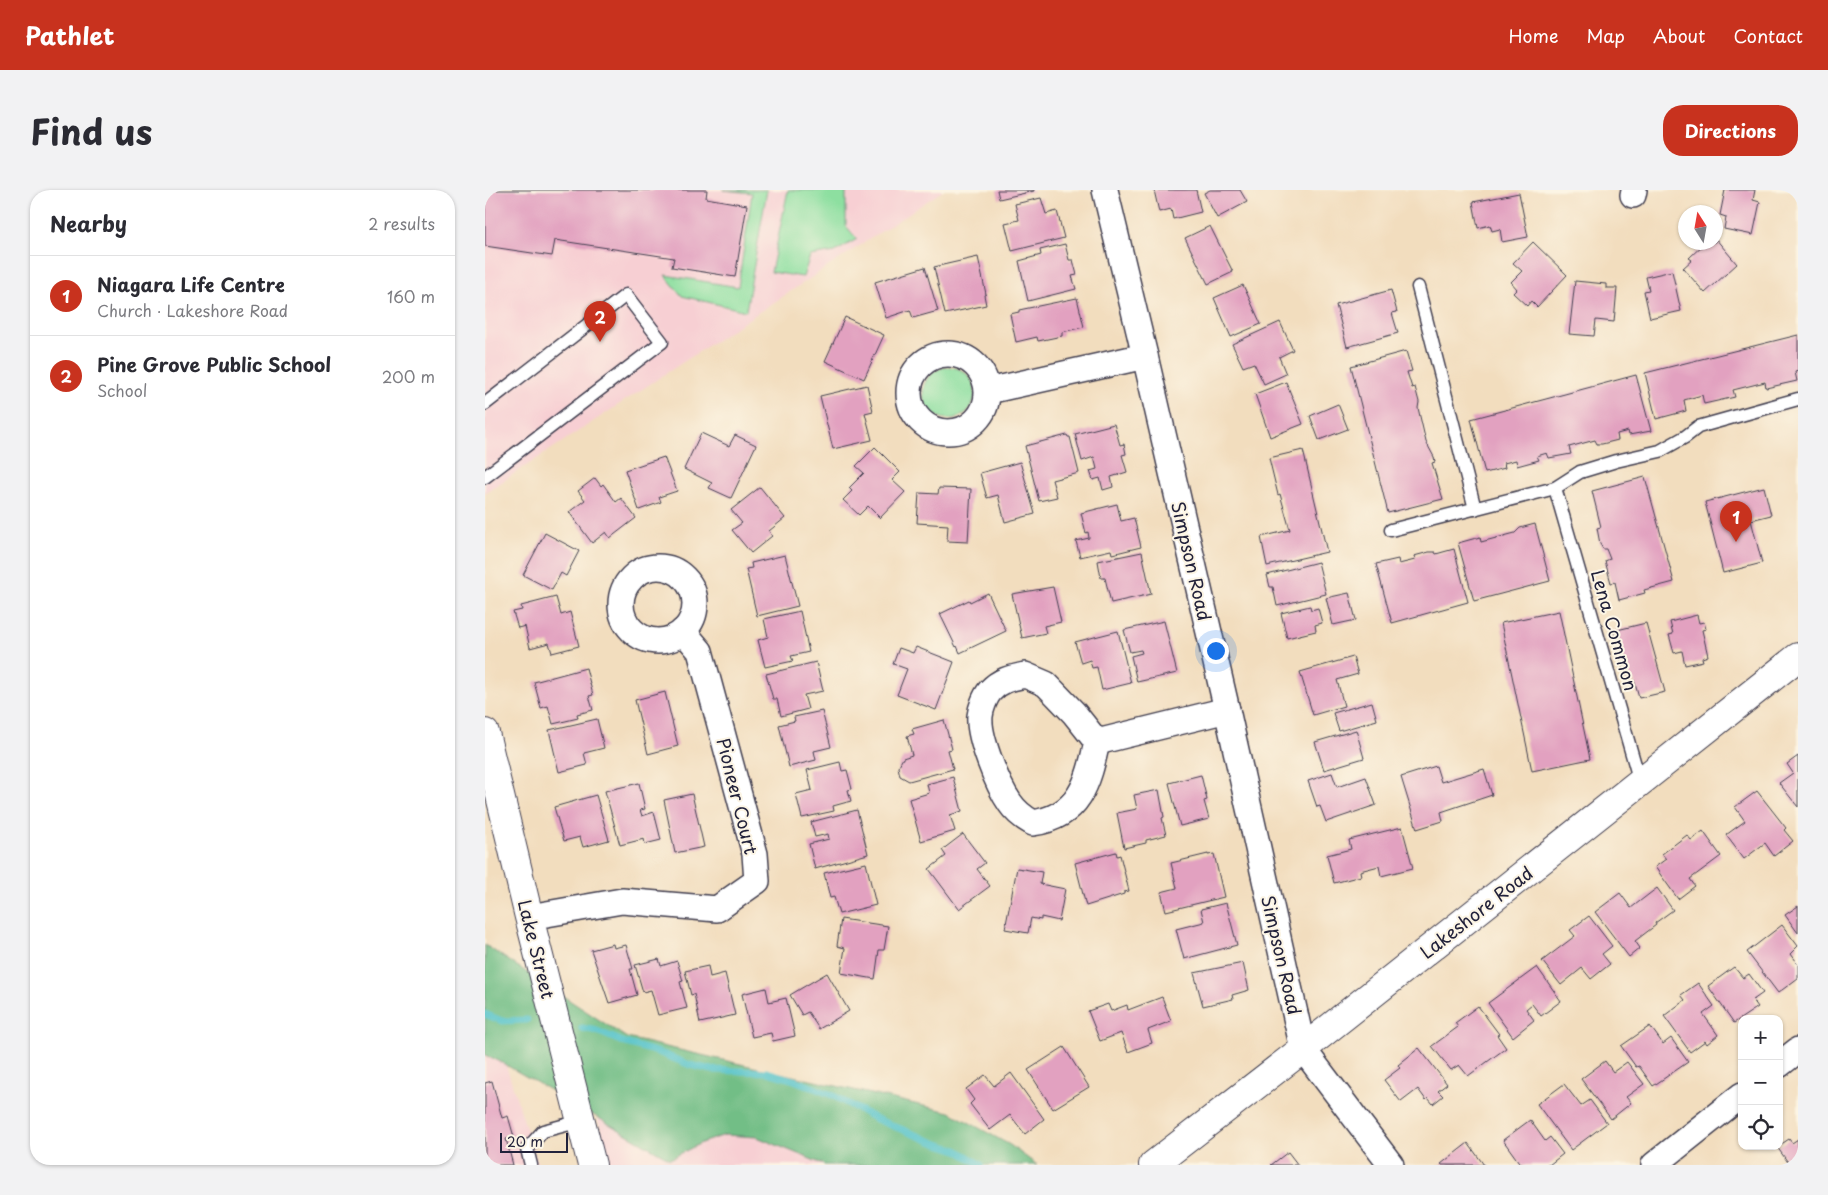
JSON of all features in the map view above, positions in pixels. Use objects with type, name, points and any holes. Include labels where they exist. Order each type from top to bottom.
[{"type":"main road","name":"Lakeshore Road","points":[[1153,1165],[1303,1049],[1798,657]]},
{"type":"main road","name":"Lake Street","points":[[485,733],[529,917],[592,1165]]},
{"type":"street","name":"Simpson Road","points":[[1105,190],[1227,710],[1303,1049]]},
{"type":"street","points":[[988,391],[1145,356]]},
{"type":"street","name":"Pioneer Court","points":[[529,917],[622,901],[717,909],[757,881],[755,854],[700,650],[683,632]]},
{"type":"street","points":[[1025,675],[1045,684],[1074,713],[1097,742],[1085,786],[1075,803],[1062,814],[1047,821],[1033,823],[1020,816],[1009,803],[989,759],[980,716],[984,701],[990,691],[1004,680],[1025,675]]},
{"type":"street","points":[[1097,742],[1227,710]]},
{"type":"street","points":[[1303,1049],[1391,1165]]},
{"type":"street","points":[[1783,1061],[1798,1050]]},
{"type":"street","points":[[1654,1165],[1738,1097]]},
{"type":"lane","points":[[1418,287],[1475,509]]},
{"type":"lane","points":[[485,404],[626,295],[662,342],[485,477]]},
{"type":"lane","points":[[1391,530],[1555,488],[1580,472],[1615,461],[1660,451],[1685,437],[1698,427],[1798,399]]},
{"type":"lane","name":"Lena Common","points":[[1555,488],[1641,782]]},
{"type":"lane","points":[[531,1165],[527,1149],[543,1131],[581,1122]]},
{"type":"shaded area","points":[[485,190],[944,190],[485,493]]},
{"type":"shaded area","points":[[487,1055],[506,1065],[538,1165],[485,1165],[485,1056]]},
{"type":"shaded area","points":[[597,1117],[670,1159],[701,1143],[725,1135],[757,1137],[825,1165],[611,1165]]},
{"type":"green space","points":[[723,190],[767,190],[746,311],[682,296],[665,275],[738,287],[752,193]]},
{"type":"green space","points":[[788,190],[846,190],[846,226],[857,239],[835,252],[810,256],[803,277],[771,272]]},
{"type":"green space","points":[[949,367],[959,369],[967,375],[973,383],[975,393],[973,403],[967,411],[959,417],[949,419],[939,417],[931,411],[925,403],[923,393],[925,383],[931,375],[939,369]]},
{"type":"green space","points":[[485,945],[627,1038],[950,1112],[1010,1145],[1037,1165],[825,1165],[757,1137],[725,1135],[701,1143],[670,1159],[506,1065],[485,1055]]},
{"type":"building","points":[[485,190],[707,190],[706,198],[747,205],[735,277],[672,267],[674,258],[555,240],[552,256],[485,246]]},
{"type":"building","points":[[997,190],[1034,190],[1034,191],[999,199]]},
{"type":"building","points":[[1154,190],[1196,190],[1201,212],[1173,219],[1171,209],[1159,212]]},
{"type":"building","points":[[1210,190],[1240,190],[1247,202],[1217,218],[1204,193]]},
{"type":"building","points":[[1725,190],[1755,190],[1753,200],[1760,202],[1753,235],[1724,229],[1726,217],[1723,216],[1722,205]]},
{"type":"building","points":[[1519,193],[1528,237],[1502,242],[1500,229],[1492,231],[1490,225],[1478,228],[1473,202]]},
{"type":"building","points":[[1041,198],[1046,214],[1057,211],[1064,238],[1012,251],[1005,223],[1019,220],[1015,204]]},
{"type":"building","points":[[1210,226],[1233,272],[1208,284],[1185,238]]},
{"type":"building","points":[[1533,242],[1567,275],[1537,307],[1531,301],[1527,306],[1513,293],[1517,289],[1511,282],[1522,271],[1513,263]]},
{"type":"building","points":[[1065,244],[1069,260],[1073,260],[1077,275],[1072,276],[1076,289],[1028,301],[1019,261],[1041,255],[1040,250]]},
{"type":"building","points":[[1723,247],[1737,264],[1705,293],[1683,268],[1692,260],[1689,258],[1698,250],[1723,250]]},
{"type":"building","points":[[978,257],[986,294],[984,295],[986,305],[945,314],[934,267]]},
{"type":"building","points":[[925,267],[938,311],[913,318],[910,310],[886,318],[875,282]]},
{"type":"building","points":[[1672,271],[1681,311],[1650,318],[1644,291],[1649,290],[1646,277]]},
{"type":"building","points":[[1575,281],[1606,284],[1606,288],[1617,288],[1614,322],[1596,320],[1594,336],[1569,334]]},
{"type":"building","points":[[1243,285],[1261,324],[1231,337],[1214,298]]},
{"type":"building","points":[[1391,290],[1397,312],[1392,313],[1398,333],[1347,347],[1336,305]]},
{"type":"building","points":[[1077,298],[1084,327],[1062,332],[1062,336],[1038,341],[1037,337],[1016,342],[1010,314],[1019,312],[1019,310]]},
{"type":"building","points":[[845,317],[884,335],[864,379],[825,361]]},
{"type":"building","points":[[1280,322],[1293,350],[1279,357],[1286,374],[1264,384],[1254,363],[1243,367],[1232,344]]},
{"type":"building","points":[[1798,335],[1798,371],[1795,372],[1797,381],[1766,388],[1765,382],[1733,390],[1735,397],[1704,404],[1702,395],[1684,400],[1686,411],[1656,419],[1645,373]]},
{"type":"building","points":[[1406,351],[1412,371],[1407,372],[1412,388],[1415,387],[1426,442],[1434,457],[1435,462],[1432,463],[1443,499],[1388,513],[1351,366]]},
{"type":"building","points":[[1636,375],[1651,431],[1629,435],[1628,431],[1617,434],[1618,440],[1597,444],[1595,440],[1569,447],[1571,454],[1549,458],[1547,453],[1537,456],[1539,460],[1517,466],[1516,460],[1504,463],[1505,468],[1485,473],[1471,419]]},
{"type":"building","points":[[1286,382],[1303,424],[1270,437],[1255,394]]},
{"type":"building","points":[[867,385],[873,411],[865,413],[872,440],[833,449],[820,396]]},
{"type":"building","points":[[1338,404],[1348,429],[1319,440],[1310,416]]},
{"type":"building","points":[[1114,424],[1120,445],[1124,444],[1126,454],[1122,455],[1127,472],[1111,477],[1113,487],[1103,490],[1100,478],[1093,480],[1090,471],[1097,469],[1094,457],[1082,461],[1075,434]]},
{"type":"building","points":[[701,433],[729,446],[735,435],[756,445],[731,498],[709,488],[712,483],[684,469]]},
{"type":"building","points":[[1067,435],[1070,437],[1079,473],[1052,480],[1057,497],[1039,501],[1025,446]]},
{"type":"building","points":[[875,447],[900,472],[892,480],[905,492],[880,518],[868,506],[859,515],[843,500],[852,491],[849,488],[864,473],[856,466]]},
{"type":"building","points":[[1303,450],[1327,552],[1267,566],[1261,537],[1290,530],[1280,494],[1278,495],[1269,458]]},
{"type":"building","points":[[664,457],[677,491],[659,497],[661,502],[639,510],[625,470]]},
{"type":"building","points":[[1020,462],[1035,514],[1005,522],[998,495],[987,498],[980,473]]},
{"type":"building","points":[[1645,477],[1674,582],[1644,590],[1645,593],[1619,600],[1615,582],[1611,583],[1605,561],[1610,559],[1606,549],[1603,549],[1600,544],[1597,528],[1601,527],[1592,491]]},
{"type":"building","points":[[595,478],[601,486],[603,484],[616,502],[621,498],[636,518],[610,538],[606,532],[592,543],[569,512],[585,500],[578,491]]},
{"type":"building","points":[[760,487],[785,518],[769,531],[772,536],[751,553],[732,530],[742,523],[731,510]]},
{"type":"building","points":[[1764,487],[1771,515],[1751,520],[1762,563],[1723,573],[1705,502]]},
{"type":"building","points":[[939,488],[971,489],[968,542],[947,541],[948,525],[917,523],[919,493],[938,494]]},
{"type":"building","points":[[1117,504],[1121,521],[1134,518],[1141,547],[1112,554],[1111,550],[1080,557],[1076,541],[1089,538],[1081,513]]},
{"type":"building","points":[[1535,524],[1550,581],[1474,601],[1458,543],[1480,537],[1481,542],[1515,533],[1520,528]]},
{"type":"building","points":[[545,533],[579,551],[566,576],[561,573],[552,590],[523,575]]},
{"type":"building","points":[[1454,549],[1468,602],[1392,623],[1376,564],[1398,559],[1399,564],[1415,560],[1414,556],[1429,552],[1435,552],[1436,554]]},
{"type":"building","points":[[1142,552],[1151,594],[1111,603],[1105,578],[1101,578],[1098,561]]},
{"type":"building","points":[[785,555],[798,606],[757,616],[746,569],[752,568],[751,563]]},
{"type":"building","points":[[1318,562],[1326,594],[1277,606],[1273,587],[1270,587],[1267,575]]},
{"type":"building","points":[[1053,587],[1061,622],[1044,626],[1046,633],[1022,638],[1012,594]]},
{"type":"building","points":[[988,593],[1006,631],[960,653],[940,614]]},
{"type":"building","points":[[1349,593],[1356,620],[1333,625],[1326,598]]},
{"type":"building","points":[[556,597],[561,615],[570,612],[579,646],[552,653],[549,643],[530,648],[525,626],[518,628],[513,612],[522,610],[521,606]]},
{"type":"building","points":[[1310,606],[1311,610],[1318,608],[1322,623],[1315,625],[1316,631],[1287,638],[1281,613]]},
{"type":"building","points":[[800,611],[809,652],[791,656],[793,661],[765,667],[758,640],[768,637],[764,619]]},
{"type":"building","points":[[1559,611],[1590,759],[1532,771],[1501,623]]},
{"type":"building","points":[[1697,615],[1699,623],[1704,622],[1706,629],[1702,630],[1708,656],[1702,658],[1703,661],[1685,665],[1682,651],[1674,653],[1669,635],[1673,634],[1670,622]]},
{"type":"building","points":[[1164,621],[1177,673],[1137,682],[1131,656],[1142,653],[1141,650],[1130,652],[1124,630]]},
{"type":"building","points":[[1646,623],[1665,692],[1639,698],[1634,680],[1626,682],[1613,631]]},
{"type":"building","points":[[1118,631],[1131,683],[1102,690],[1097,667],[1092,668],[1090,660],[1081,663],[1075,642]]},
{"type":"building","points":[[916,647],[954,662],[936,710],[897,695],[907,669],[893,664],[899,648],[913,653]]},
{"type":"building","points":[[1353,657],[1358,674],[1337,680],[1344,706],[1313,715],[1300,672]]},
{"type":"building","points":[[816,662],[823,691],[804,695],[808,709],[781,716],[777,699],[773,699],[766,674]]},
{"type":"building","points":[[586,668],[593,695],[589,696],[593,710],[577,714],[578,718],[553,724],[548,706],[541,708],[534,682]]},
{"type":"building","points":[[665,692],[678,746],[648,754],[635,700]]},
{"type":"building","points":[[1372,702],[1377,720],[1339,731],[1333,713]]},
{"type":"building","points":[[822,711],[831,747],[814,751],[816,760],[789,767],[779,725],[795,721],[794,717]]},
{"type":"building","points":[[597,719],[604,748],[584,753],[587,765],[559,772],[549,730]]},
{"type":"building","points":[[944,720],[952,749],[948,750],[953,769],[909,781],[900,776],[898,767],[903,758],[912,755],[907,736],[914,734],[912,729]]},
{"type":"building","points":[[1356,730],[1364,758],[1324,770],[1315,742]]},
{"type":"building","points":[[1798,756],[1798,807],[1779,783],[1793,773],[1787,764]]},
{"type":"building","points":[[840,762],[842,771],[847,770],[852,789],[848,790],[851,801],[833,806],[834,811],[802,818],[796,794],[812,790],[807,770]]},
{"type":"building","points":[[1436,766],[1441,782],[1484,769],[1492,795],[1441,812],[1443,821],[1417,829],[1401,777]]},
{"type":"building","points":[[1332,773],[1337,787],[1366,777],[1376,805],[1326,822],[1320,806],[1317,807],[1308,781]]},
{"type":"building","points":[[1201,775],[1207,800],[1204,801],[1209,819],[1180,826],[1169,783]]},
{"type":"building","points":[[953,777],[962,811],[950,815],[955,831],[921,841],[909,799],[929,793],[927,784]]},
{"type":"building","points":[[639,783],[645,809],[640,810],[642,816],[654,812],[661,840],[645,844],[644,839],[620,845],[605,791]]},
{"type":"building","points":[[1159,790],[1166,835],[1146,840],[1146,843],[1124,848],[1117,813],[1137,809],[1134,795]]},
{"type":"building","points":[[1757,791],[1786,828],[1784,830],[1793,841],[1774,856],[1765,843],[1744,859],[1726,835],[1745,821],[1735,807]]},
{"type":"building","points":[[692,794],[704,847],[675,853],[664,800]]},
{"type":"building","points":[[596,795],[609,840],[583,847],[580,837],[564,841],[554,807]]},
{"type":"building","points":[[857,810],[868,854],[815,869],[809,844],[829,839],[828,834],[815,837],[811,822]]},
{"type":"building","points":[[1402,827],[1413,868],[1381,876],[1379,866],[1360,871],[1361,876],[1334,883],[1327,855],[1351,849],[1349,840]]},
{"type":"building","points":[[1703,831],[1721,856],[1690,879],[1695,886],[1678,899],[1655,867],[1666,859],[1662,854],[1687,835],[1691,840]]},
{"type":"building","points":[[963,834],[985,863],[977,869],[990,886],[959,909],[929,869],[946,856],[942,850]]},
{"type":"building","points":[[1116,852],[1117,856],[1120,855],[1129,891],[1086,906],[1075,863]]},
{"type":"building","points":[[1214,854],[1224,897],[1166,911],[1161,892],[1177,888],[1171,863]]},
{"type":"building","points":[[866,863],[876,905],[839,914],[834,897],[830,898],[824,873]]},
{"type":"building","points":[[1017,868],[1042,872],[1040,884],[1065,889],[1059,921],[1041,917],[1041,920],[1031,918],[1028,933],[1005,929]]},
{"type":"building","points":[[1657,888],[1673,910],[1635,941],[1640,948],[1629,957],[1595,912],[1620,893],[1631,908]]},
{"type":"building","points":[[1226,903],[1237,945],[1184,959],[1176,929],[1204,922],[1201,909]]},
{"type":"building","points":[[1798,906],[1798,933],[1785,915]]},
{"type":"building","points":[[1589,916],[1612,946],[1602,954],[1610,964],[1591,979],[1582,968],[1561,985],[1542,961],[1575,936],[1570,930]]},
{"type":"building","points":[[841,919],[888,926],[884,950],[879,950],[875,979],[841,973],[845,948],[837,946]]},
{"type":"building","points":[[1782,925],[1798,946],[1790,954],[1798,965],[1798,978],[1778,993],[1747,952]]},
{"type":"building","points":[[613,944],[614,948],[626,945],[633,969],[630,969],[637,995],[609,1003],[591,950]]},
{"type":"building","points":[[659,959],[661,966],[677,961],[683,981],[680,982],[687,1008],[658,1015],[651,990],[643,992],[635,965]]},
{"type":"building","points":[[1243,963],[1249,990],[1232,995],[1233,999],[1203,1006],[1194,973]]},
{"type":"building","points":[[708,966],[710,977],[725,973],[735,1015],[700,1023],[694,994],[691,995],[685,971]]},
{"type":"building","points":[[1537,967],[1561,1001],[1541,1016],[1532,1004],[1526,1009],[1534,1020],[1513,1037],[1488,1003]]},
{"type":"building","points":[[1734,967],[1743,978],[1749,974],[1763,993],[1753,1000],[1758,1007],[1746,1015],[1738,1015],[1738,1020],[1734,1023],[1708,986]]},
{"type":"building","points":[[827,973],[849,1011],[819,1029],[808,1012],[802,1015],[790,995]]},
{"type":"building","points":[[1698,983],[1714,1006],[1703,1014],[1718,1035],[1707,1044],[1705,1041],[1690,1052],[1664,1016],[1685,1000],[1681,995]]},
{"type":"building","points":[[766,988],[769,1002],[786,998],[795,1036],[773,1041],[771,1033],[752,1037],[742,994]]},
{"type":"building","points":[[1162,997],[1171,1021],[1148,1030],[1152,1043],[1128,1052],[1121,1033],[1100,1041],[1088,1011],[1108,1004],[1111,1011],[1127,1005],[1128,1010]]},
{"type":"building","points":[[1478,1006],[1499,1034],[1497,1035],[1506,1048],[1468,1076],[1459,1065],[1451,1070],[1432,1046],[1458,1027],[1455,1023]]},
{"type":"building","points":[[1650,1026],[1663,1044],[1671,1038],[1688,1062],[1653,1086],[1639,1066],[1636,1067],[1621,1046]]},
{"type":"building","points":[[1064,1047],[1089,1087],[1053,1109],[1028,1070]]},
{"type":"building","points":[[1419,1048],[1447,1084],[1438,1091],[1443,1096],[1433,1104],[1428,1098],[1426,1100],[1418,1089],[1401,1102],[1384,1080],[1400,1068],[1398,1065]]},
{"type":"building","points":[[1605,1061],[1613,1072],[1627,1062],[1644,1084],[1626,1097],[1631,1103],[1611,1119],[1581,1079]]},
{"type":"building","points":[[1011,1073],[1044,1119],[1025,1134],[1010,1115],[990,1130],[970,1104],[974,1100],[966,1089],[985,1075],[994,1086]]},
{"type":"building","points":[[492,1081],[502,1118],[508,1116],[514,1137],[506,1139],[513,1165],[485,1165],[485,1083]]},
{"type":"building","points":[[1564,1084],[1581,1106],[1590,1100],[1607,1123],[1571,1150],[1537,1104]]},
{"type":"building","points":[[1530,1120],[1545,1141],[1550,1137],[1563,1154],[1549,1165],[1521,1165],[1503,1140]]},
{"type":"building","points":[[1789,1139],[1792,1143],[1798,1139],[1798,1165],[1790,1165],[1779,1150],[1783,1150],[1783,1143]]},
{"type":"building","points":[[1468,1143],[1484,1165],[1441,1164]]},
{"type":"building","points":[[1288,1152],[1298,1165],[1271,1165]]},
{"type":"waterway","points":[[485,1014],[502,1021],[527,1020]]},
{"type":"waterway","points":[[582,1028],[597,1031],[625,1043],[660,1053],[690,1065],[712,1070],[767,1072],[794,1080],[832,1095],[876,1119],[957,1150],[981,1165]]},
{"type":"place","name":"Pine Grove Public School","points":[[600,342]]},
{"type":"place","name":"Niagara Life Centre","points":[[1736,542]]}]
